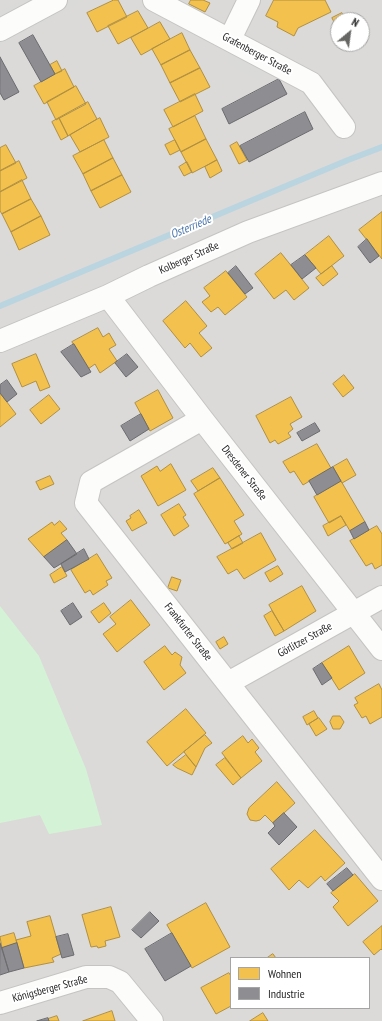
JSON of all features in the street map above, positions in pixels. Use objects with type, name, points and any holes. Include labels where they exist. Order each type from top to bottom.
[{"type":"street","points":[[0,30],[56,0]]},
{"type":"street","name":"Grafenberger Straße","points":[[154,0],[311,83],[344,127]]},
{"type":"street","points":[[230,39],[250,0]]},
{"type":"street","name":"Kolberger Straße","points":[[0,341],[108,296],[248,232],[382,183]]},
{"type":"street","name":"Dresdener Straße","points":[[108,296],[382,649]]},
{"type":"street","name":"Frankfurter Straße","points":[[202,418],[91,482],[86,503],[382,879]]},
{"type":"street","name":"Görlitzer Straße","points":[[228,683],[382,597]]},
{"type":"street","name":"Königsberger Straße","points":[[0,1003],[86,977],[109,977],[120,982],[152,1021]]},
{"type":"shaded area","points":[[0,0],[382,0],[382,1021],[0,1021]]},
{"type":"shaded area","points":[[24,0],[37,0],[0,19],[0,12]]},
{"type":"shaded area","points":[[73,0],[85,0],[0,45],[0,38]]},
{"type":"shaded area","points":[[227,46],[275,70],[257,80],[229,66]]},
{"type":"green space","points":[[0,606],[39,656],[86,769],[102,825],[49,834],[40,815],[0,823]]},
{"type":"building: Wohnen","points":[[114,0],[118,0],[127,17],[97,32],[87,13]]},
{"type":"building: Wohnen","points":[[191,0],[203,0],[210,3],[205,12],[189,4]]},
{"type":"building: Wohnen","points":[[274,0],[325,0],[331,12],[298,28],[294,36],[277,27],[278,22],[266,16]]},
{"type":"building: Wohnen","points":[[138,11],[148,28],[118,44],[108,26]]},
{"type":"building: Wohnen","points":[[160,22],[170,39],[141,55],[131,38]]},
{"type":"building: Wohnen","points":[[182,33],[190,50],[161,65],[152,49]]},
{"type":"building: Wohnen","points":[[190,50],[200,68],[170,83],[161,65]]},
{"type":"building: Wohnen","points":[[57,61],[62,71],[55,74],[50,65]]},
{"type":"building: Wohnen","points":[[200,68],[210,87],[180,102],[170,83]]},
{"type":"building: Wohnen","points":[[65,69],[74,87],[44,104],[34,86]]},
{"type":"building: Wohnen","points":[[76,86],[86,104],[56,120],[47,102]]},
{"type":"building: Wohnen","points":[[195,94],[203,111],[173,127],[164,110]]},
{"type":"building: Wohnen","points":[[88,102],[97,119],[68,136],[59,118]]},
{"type":"building: Wohnen","points":[[195,116],[206,139],[181,152],[169,129]]},
{"type":"building: Wohnen","points":[[59,118],[68,136],[61,140],[52,122]]},
{"type":"building: Wohnen","points":[[100,118],[109,137],[80,152],[70,135]]},
{"type":"building: Wohnen","points":[[206,139],[217,160],[192,173],[181,152]]},
{"type":"building: Wohnen","points":[[104,140],[113,158],[83,174],[73,156]]},
{"type":"building: Wohnen","points":[[175,140],[180,150],[170,155],[165,145]]},
{"type":"building: Wohnen","points":[[237,142],[247,160],[239,164],[230,146]]},
{"type":"building: Wohnen","points":[[6,145],[16,163],[0,171],[0,148]]},
{"type":"building: Wohnen","points":[[113,158],[122,175],[91,191],[83,174]]},
{"type":"building: Wohnen","points":[[217,160],[222,171],[210,178],[205,167]]},
{"type":"building: Wohnen","points":[[19,161],[27,178],[0,192],[0,171]]},
{"type":"building: Wohnen","points":[[187,162],[192,172],[184,176],[179,167]]},
{"type":"building: Wohnen","points":[[122,175],[131,192],[100,208],[91,191]]},
{"type":"building: Wohnen","points":[[22,180],[31,199],[2,214],[0,211],[0,192]]},
{"type":"building: Wohnen","points":[[31,199],[41,216],[11,232],[2,214]]},
{"type":"building: Wohnen","points":[[382,212],[382,259],[359,230]]},
{"type":"building: Wohnen","points":[[41,216],[50,235],[19,250],[11,232]]},
{"type":"building: Wohnen","points":[[329,236],[344,256],[321,274],[305,255]]},
{"type":"building: Wohnen","points":[[281,253],[309,288],[294,300],[286,290],[274,299],[255,274]]},
{"type":"building: Wohnen","points":[[332,266],[338,274],[323,286],[316,278]]},
{"type":"building: Wohnen","points":[[226,271],[247,297],[225,315],[218,307],[211,312],[202,302],[210,296],[204,288]]},
{"type":"building: Wohnen","points":[[186,301],[207,326],[199,333],[212,348],[201,357],[190,343],[185,348],[163,321]]},
{"type":"building: Wohnen","points":[[98,328],[103,337],[109,333],[116,345],[109,349],[117,361],[100,373],[95,364],[88,369],[72,342]]},
{"type":"building: Wohnen","points":[[36,354],[50,387],[40,391],[36,381],[22,387],[12,364]]},
{"type":"building: Wohnen","points":[[344,375],[354,388],[343,397],[333,384]]},
{"type":"building: Wohnen","points":[[158,390],[173,418],[150,431],[135,403]]},
{"type":"building: Wohnen","points":[[0,393],[16,414],[0,427]]},
{"type":"building: Wohnen","points":[[49,395],[60,409],[41,424],[30,410]]},
{"type":"building: Wohnen","points":[[291,397],[302,417],[290,424],[293,429],[288,433],[291,437],[278,444],[275,440],[270,443],[256,416]]},
{"type":"building: Wohnen","points":[[317,444],[331,468],[303,485],[294,471],[290,473],[283,462]]},
{"type":"building: Wohnen","points":[[347,459],[356,475],[342,483],[333,467]]},
{"type":"building: Wohnen","points":[[171,464],[186,490],[158,506],[141,476],[157,466],[160,471]]},
{"type":"building: Wohnen","points":[[213,468],[220,478],[198,491],[191,481]]},
{"type":"building: Wohnen","points":[[50,476],[54,484],[40,490],[36,482]]},
{"type":"building: Wohnen","points":[[220,478],[244,515],[234,521],[242,534],[225,544],[194,494]]},
{"type":"building: Wohnen","points":[[341,481],[365,522],[350,531],[341,516],[329,523],[314,497]]},
{"type":"building: Wohnen","points":[[179,504],[186,515],[183,517],[189,526],[174,536],[161,515]]},
{"type":"building: Wohnen","points":[[139,510],[147,523],[132,531],[126,521],[131,518],[130,516]]},
{"type":"building: Wohnen","points":[[341,516],[346,525],[328,536],[323,526]]},
{"type":"building: Wohnen","points":[[60,521],[67,529],[61,533],[67,540],[44,557],[28,539],[52,522],[54,525]]},
{"type":"building: Wohnen","points":[[377,526],[382,534],[382,565],[375,569],[372,563],[366,566],[350,541]]},
{"type":"building: Wohnen","points":[[261,533],[276,560],[244,579],[237,569],[228,574],[217,557]]},
{"type":"building: Wohnen","points":[[239,536],[243,543],[232,549],[228,543]]},
{"type":"building: Wohnen","points":[[97,554],[112,578],[106,581],[108,585],[93,595],[90,590],[85,593],[71,570]]},
{"type":"building: Wohnen","points":[[278,566],[283,574],[270,582],[265,573]]},
{"type":"building: Wohnen","points":[[62,567],[67,576],[54,583],[50,575]]},
{"type":"building: Wohnen","points":[[172,577],[181,580],[177,591],[168,588]]},
{"type":"building: Wohnen","points":[[302,586],[316,611],[284,631],[269,605]]},
{"type":"building: Wohnen","points":[[131,600],[150,625],[117,652],[103,634],[116,624],[110,617]]},
{"type":"building: Wohnen","points":[[104,603],[111,613],[99,623],[91,612]]},
{"type":"building: Wohnen","points":[[272,611],[284,631],[275,636],[264,616]]},
{"type":"building: Wohnen","points":[[224,637],[228,644],[220,649],[216,642]]},
{"type":"building: Wohnen","points":[[165,646],[172,655],[175,652],[182,657],[180,665],[186,673],[164,690],[144,662]]},
{"type":"building: Wohnen","points":[[349,646],[365,673],[339,690],[322,663]]},
{"type":"building: Wohnen","points":[[379,684],[382,690],[382,717],[370,724],[366,716],[362,718],[354,705],[358,703],[355,698]]},
{"type":"building: Wohnen","points":[[186,709],[206,733],[167,766],[147,742]]},
{"type":"building: Wohnen","points":[[314,711],[318,718],[307,725],[303,717]]},
{"type":"building: Wohnen","points":[[333,716],[340,716],[344,722],[340,729],[333,729],[330,722]]},
{"type":"building: Wohnen","points":[[319,718],[327,729],[316,736],[309,724]]},
{"type":"building: Wohnen","points":[[205,735],[212,743],[205,748],[196,767],[184,752]]},
{"type":"building: Wohnen","points":[[243,736],[248,743],[252,739],[259,748],[255,752],[262,761],[241,778],[222,753]]},
{"type":"building: Wohnen","points":[[186,755],[196,767],[192,775],[173,765]]},
{"type":"building: Wohnen","points":[[225,758],[241,778],[233,785],[216,765]]},
{"type":"building: Wohnen","points":[[277,782],[295,803],[273,823],[265,815],[260,820],[250,820],[247,814],[249,808]]},
{"type":"building: Wohnen","points":[[315,830],[345,863],[325,881],[321,876],[308,888],[299,880],[289,890],[271,869]]},
{"type":"building: Wohnen","points":[[355,874],[378,901],[348,926],[333,907],[339,901],[331,893]]},
{"type":"building: Wohnen","points":[[206,903],[230,947],[192,968],[167,925]]},
{"type":"building: Wohnen","points":[[111,907],[120,937],[105,941],[106,946],[98,948],[97,946],[91,947],[82,915]]},
{"type":"building: Wohnen","points":[[50,916],[61,954],[52,958],[54,962],[24,968],[16,940],[31,936],[27,922]]},
{"type":"building: Wohnen","points":[[382,926],[382,950],[381,949],[374,955],[363,942]]},
{"type":"building: Wohnen","points":[[14,933],[17,943],[2,948],[0,937]]},
{"type":"building: Wohnen","points":[[273,954],[275,957],[268,957]]},
{"type":"building: Wohnen","points":[[229,973],[230,1007],[216,1014],[201,988]]},
{"type":"building: Wohnen","points":[[112,1011],[115,1021],[83,1021]]},
{"type":"building: Wohnen","points":[[263,1013],[268,1021],[250,1021]]},
{"type":"building: Wohnen","points":[[57,1016],[59,1021],[49,1021],[48,1019]]},
{"type":"building: Industrie","points":[[33,35],[55,74],[41,82],[19,43]]},
{"type":"building: Industrie","points":[[0,57],[19,92],[4,100],[0,93]]},
{"type":"building: Industrie","points":[[279,79],[287,94],[229,124],[222,109]]},
{"type":"building: Industrie","points":[[305,112],[313,129],[249,162],[240,146]]},
{"type":"building: Industrie","points":[[367,239],[379,256],[370,263],[358,247]]},
{"type":"building: Industrie","points":[[305,255],[316,268],[302,279],[291,265]]},
{"type":"building: Industrie","points":[[236,266],[253,288],[245,294],[228,273]]},
{"type":"building: Industrie","points":[[74,344],[91,372],[81,377],[61,352]]},
{"type":"building: Industrie","points":[[127,354],[138,367],[126,377],[115,363]]},
{"type":"building: Industrie","points":[[7,380],[17,394],[7,402],[0,393],[0,385]]},
{"type":"building: Industrie","points":[[141,414],[149,429],[130,441],[121,426]]},
{"type":"building: Industrie","points":[[315,423],[320,431],[302,441],[297,433]]},
{"type":"building: Industrie","points":[[333,467],[341,481],[317,495],[309,481]]},
{"type":"building: Industrie","points":[[365,522],[369,530],[354,539],[350,531]]},
{"type":"building: Industrie","points":[[67,540],[77,554],[54,568],[44,557]]},
{"type":"building: Industrie","points":[[84,549],[89,559],[65,572],[61,564]]},
{"type":"building: Industrie","points":[[73,603],[82,617],[70,625],[61,611]]},
{"type":"building: Industrie","points":[[322,663],[332,678],[322,685],[313,669]]},
{"type":"building: Industrie","points":[[284,813],[297,827],[279,845],[268,833],[275,826],[273,823]]},
{"type":"building: Industrie","points":[[347,868],[353,875],[333,891],[327,884]]},
{"type":"building: Industrie","points":[[150,912],[159,921],[141,938],[132,930]]},
{"type":"building: Industrie","points":[[172,933],[191,966],[165,981],[145,949]]},
{"type":"building: Industrie","points":[[68,934],[74,955],[62,958],[56,937]]},
{"type":"building: Industrie","points":[[0,943],[9,972],[0,975]]},
{"type":"building: Industrie","points":[[17,943],[24,968],[9,972],[2,948]]},
{"type":"building: Industrie","points":[[48,1018],[49,1021],[37,1021]]},
{"type":"waterway","name":"Osterriede","points":[[0,306],[382,147]]}]
